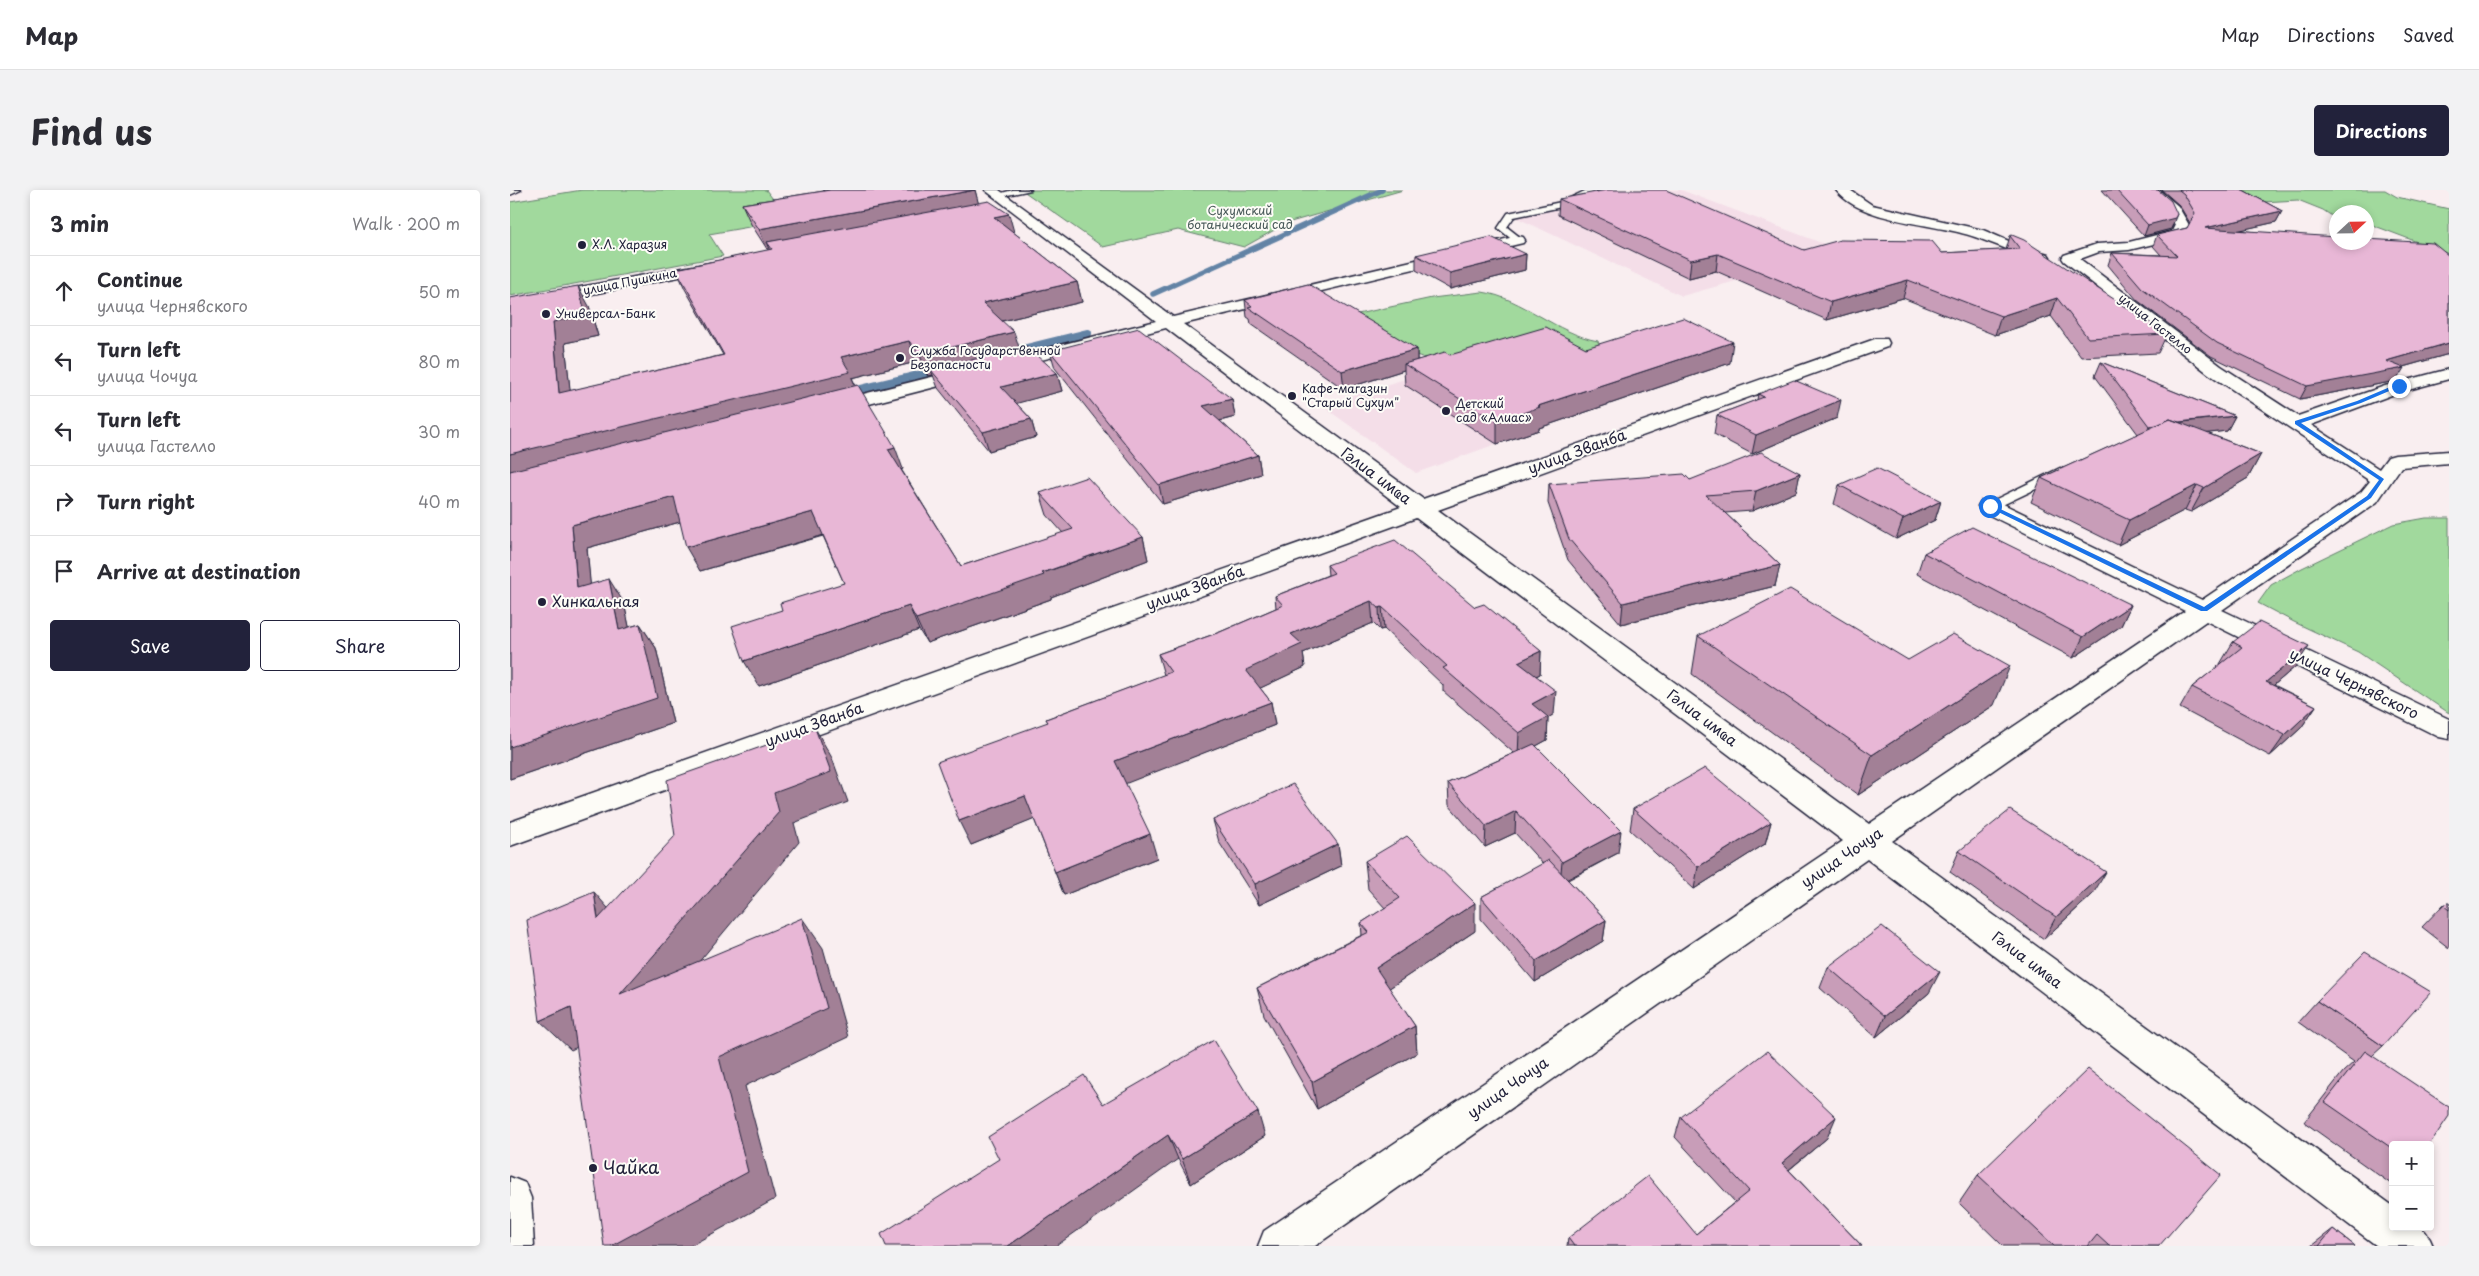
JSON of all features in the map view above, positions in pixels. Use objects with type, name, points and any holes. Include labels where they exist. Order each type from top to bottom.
[{"type":"main road","points":[[510,191],[515,190]]},
{"type":"main road","points":[[1842,190],[1868,208],[1978,232],[2027,253],[2070,258],[2097,248],[2129,246],[2177,234],[2182,225],[2173,209],[2151,190]]},
{"type":"main road","name":"Гәлиа имҩа","points":[[1005,199],[1168,323],[2412,1246]]},
{"type":"main road","points":[[814,412],[1168,323],[1518,240]]},
{"type":"main road","name":"улица Гастелло","points":[[2070,258],[2214,370],[2382,480]]},
{"type":"main road","name":"улица Пушкина","points":[[510,305],[733,262]]},
{"type":"main road","name":"улица Званба","points":[[510,834],[1881,343]]},
{"type":"main road","points":[[2297,423],[2399,386],[2449,374]]},
{"type":"main road","name":"улица Чочуа","points":[[1278,1246],[2369,497],[2396,461],[2449,457]]},
{"type":"main road","name":"улица Чернявского","points":[[1990,506],[2449,730]]},
{"type":"main road","points":[[510,1198],[513,1246]]},
{"type":"lane","points":[[1518,240],[1502,228],[1511,215],[1563,204],[1593,190]]},
{"type":"lane","points":[[1990,506],[2069,468]]},
{"type":"shaded area","points":[[1628,190],[1681,190],[1843,251],[1682,296],[1511,215]]},
{"type":"shaded area","name":"Детский сад «Алиас»","points":[[1472,358],[1573,416],[1416,473],[1321,405]]},
{"type":"green space","points":[[582,190],[766,190],[789,220],[709,234],[723,256],[510,296],[510,202]]},
{"type":"green space","name":"Сухумский ботанический сад","points":[[1022,190],[1403,190],[1287,223],[1244,247],[1178,230],[1103,247]]},
{"type":"green space","points":[[2229,190],[2385,190],[2397,197],[2449,209],[2449,254],[2374,226],[2374,205],[2329,205],[2329,214],[2298,200],[2245,203]]},
{"type":"green space","points":[[1482,292],[1511,301],[1568,331],[1598,341],[1599,345],[1594,352],[1442,364],[1382,343],[1353,315],[1432,298]]},
{"type":"green space","points":[[2426,518],[2449,518],[2449,713],[2358,652],[2258,603],[2271,585],[2302,568],[2393,524]]},
{"type":"building","points":[[830,190],[975,190],[759,229],[742,204]]},
{"type":"building","points":[[1607,190],[1666,190],[1804,250],[1840,240],[1932,241],[1942,253],[2020,249],[2010,236],[2012,235],[2024,240],[2167,334],[2088,338],[2057,298],[2001,316],[1908,280],[1831,302],[1718,254],[1691,260],[1559,199]]},
{"type":"building","points":[[2116,190],[2158,190],[2171,201],[2177,214],[2175,218],[2148,225]]},
{"type":"building","points":[[2179,190],[2243,190],[2282,211],[2205,228],[2329,237],[2329,250],[2374,250],[2374,239],[2433,243],[2449,256],[2449,343],[2386,361],[2404,368],[2307,386],[2217,343],[2142,288],[2112,253],[2177,256],[2157,235],[2187,228],[2195,213],[2184,194]]},
{"type":"building","points":[[989,201],[1009,214],[994,217],[1077,282],[983,303],[1014,332],[920,355],[909,341],[841,357],[850,372],[510,454],[510,298],[578,286],[586,315],[553,322],[559,393],[724,355],[676,269],[772,249],[767,242]]},
{"type":"building","points":[[1491,237],[1526,254],[1450,273],[1416,255]]},
{"type":"building","points":[[1308,284],[1417,349],[1342,371],[1248,307],[1252,306],[1245,300]]},
{"type":"building","points":[[1683,318],[1733,342],[1538,406],[1540,407],[1497,422],[1404,364],[1445,352],[1450,355],[1546,327],[1586,348]]},
{"type":"building","points":[[1139,328],[1232,399],[1203,406],[1258,455],[1159,485],[1050,351]]},
{"type":"building","points":[[1027,346],[1057,373],[1001,387],[1031,419],[983,432],[931,370]]},
{"type":"building","points":[[2101,362],[2235,416],[2179,422],[2170,419],[2157,425],[2149,426]]},
{"type":"building","points":[[1794,380],[1841,400],[1756,435],[1717,415],[1764,397],[1758,394]]},
{"type":"building","points":[[858,385],[895,447],[888,449],[961,566],[1073,529],[1040,493],[1087,477],[1143,537],[1042,573],[1044,575],[916,619],[909,606],[744,661],[732,626],[782,610],[780,603],[844,583],[813,512],[686,547],[674,497],[572,525],[577,588],[609,579],[619,630],[640,624],[657,698],[510,747],[510,471]]},
{"type":"building","points":[[2170,419],[2261,454],[2204,488],[2197,485],[2129,520],[2041,478]]},
{"type":"building","points":[[1761,452],[1800,473],[1756,491],[1706,495],[1780,565],[1623,603],[1569,539],[1549,484],[1684,474],[1690,480]]},
{"type":"building","points":[[1877,468],[1941,501],[1903,519],[1839,485]]},
{"type":"building","points":[[1972,527],[2131,605],[2083,637],[1924,553]]},
{"type":"building","points":[[1395,540],[1475,607],[1484,604],[1541,651],[1518,662],[1556,691],[1532,704],[1548,717],[1519,733],[1443,668],[1447,666],[1382,607],[1379,608],[1371,601],[1291,634],[1302,644],[1246,670],[1271,702],[1115,761],[1150,834],[1055,872],[1025,796],[959,821],[937,762],[1048,722],[1046,719],[1171,672],[1158,654],[1220,632],[1283,605],[1275,596],[1334,573],[1327,565]]},
{"type":"building","points":[[1790,589],[1908,660],[1953,634],[2010,666],[1872,755],[1698,636]]},
{"type":"building","points":[[2259,622],[2309,646],[2266,682],[2316,706],[2285,735],[2192,687],[2242,647],[2233,642]]},
{"type":"building","points":[[815,728],[831,772],[774,793],[779,812],[620,994],[802,918],[827,1008],[719,1057],[748,1172],[611,1246],[604,1246],[571,1007],[540,1021],[527,920],[594,892],[598,919],[675,836],[667,780]]},
{"type":"building","points":[[1534,744],[1621,831],[1562,862],[1516,811],[1486,826],[1448,783]]},
{"type":"building","points":[[1705,768],[1771,822],[1698,867],[1633,809]]},
{"type":"building","points":[[1293,784],[1338,844],[1255,884],[1213,820]]},
{"type":"building","points":[[2010,810],[2106,872],[2056,917],[1959,851]]},
{"type":"building","points":[[1407,836],[1475,903],[1376,968],[1415,1026],[1312,1082],[1257,988],[1369,932],[1361,923],[1400,898],[1365,861]]},
{"type":"building","points":[[1549,860],[1606,920],[1536,961],[1481,897]]},
{"type":"building","points":[[2449,903],[2449,910],[2443,905]]},
{"type":"building","points":[[1882,926],[1940,972],[1885,1016],[1828,967]]},
{"type":"building","points":[[2365,952],[2431,992],[2383,1046],[2317,1001]]},
{"type":"building","points":[[1214,1040],[1258,1112],[1182,1159],[1168,1135],[1008,1246],[886,1246],[881,1234],[999,1159],[988,1137],[1084,1075],[1103,1104]]},
{"type":"building","points":[[1767,1051],[1836,1117],[1782,1163],[1862,1246],[1574,1246],[1568,1238],[1648,1176],[1696,1234],[1749,1191],[1681,1117]]},
{"type":"building","points":[[2365,1051],[2449,1107],[2449,1116],[2432,1141],[2389,1141],[2389,1146],[2325,1102]]},
{"type":"building","points":[[2088,1069],[2221,1175],[2159,1246],[2109,1246],[2097,1235],[2088,1246],[2054,1246],[1978,1175]]},
{"type":"building","points":[[2333,1229],[2355,1246],[2319,1246]]},
{"type":"waterway","points":[[1153,294],[1382,190]]},
{"type":"waterway","points":[[1015,351],[1088,333]]},
{"type":"waterway","points":[[845,393],[939,370]]},
{"type":"place","name":"Х.Л. Харазия","points":[[582,245]]},
{"type":"place","name":"Универсал-Банк","points":[[546,314]]},
{"type":"place","name":"Служба Государственной Безопасности","points":[[900,358]]},
{"type":"place","name":"Кафе-магазин \"Старый Сухум\"","points":[[1292,396]]},
{"type":"place","name":"Детский сад «Алиас»","points":[[1446,411]]},
{"type":"place","name":"Хинкальная","points":[[542,602]]},
{"type":"place","name":"Чайка","points":[[593,1168]]},
{"type":"route","points":[[1990,506],[2204,610],[2369,497],[2382,480],[2297,423],[2399,386]]}]
